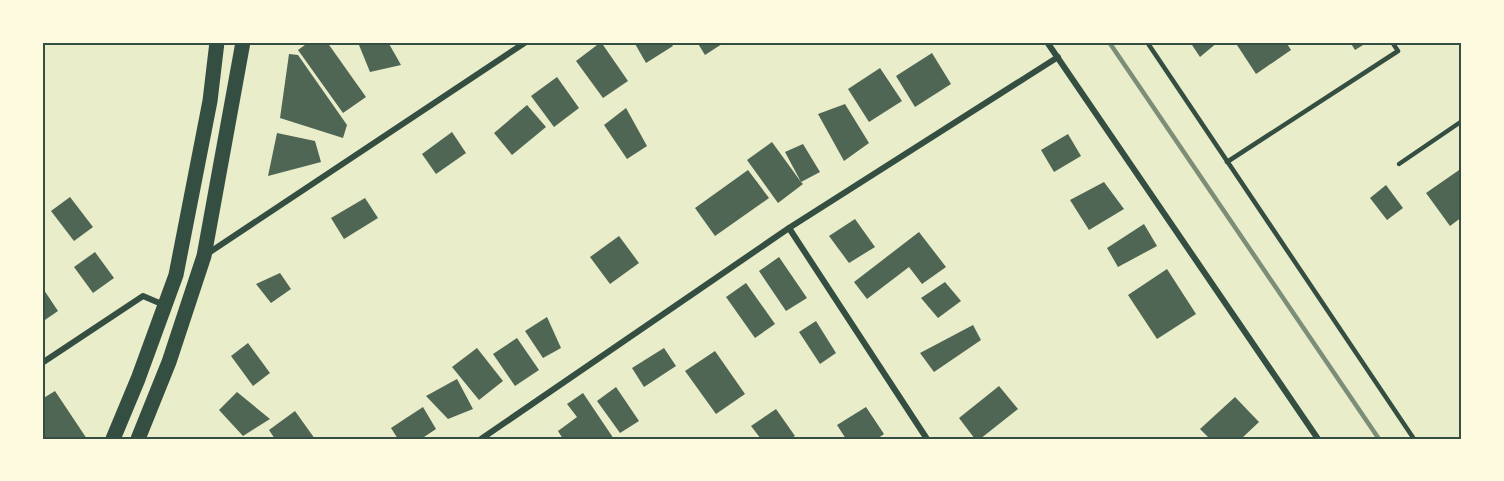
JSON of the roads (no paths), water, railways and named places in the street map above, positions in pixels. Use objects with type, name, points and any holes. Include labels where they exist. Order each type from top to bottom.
[{"type":"main road","points":[[113,439],[138,379],[176,275],[210,101],[217,42]]},
{"type":"main road","points":[[138,439],[169,362],[204,255],[243,42]]},
{"type":"street","points":[[204,255],[526,42]]},
{"type":"street","points":[[1047,42],[1318,439]]},
{"type":"street","points":[[481,439],[789,228],[1058,57]]},
{"type":"street","points":[[789,228],[923,438]]},
{"type":"street","points":[[42,363],[143,296],[165,305]]},
{"type":"lane","points":[[1147,42],[1414,439]]},
{"type":"lane","points":[[1227,162],[1398,51],[1392,42]]},
{"type":"lane","points":[[1399,164],[1462,121]]},
{"type":"railway","points":[[1109,42],[1379,439]]}]
